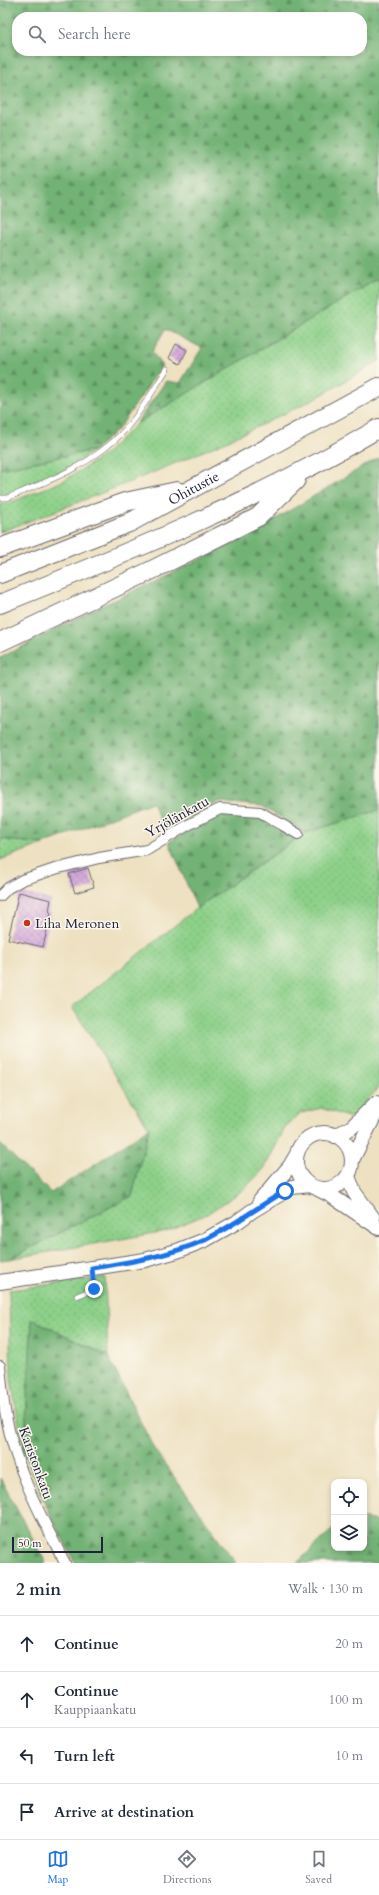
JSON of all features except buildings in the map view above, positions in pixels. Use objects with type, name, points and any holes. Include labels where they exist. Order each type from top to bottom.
[{"type":"highway","name":"Ohitustie","points":[[0,574],[129,523],[379,387]]},
{"type":"highway","points":[[0,604],[138,549],[309,469],[379,428]]},
{"type":"highway","points":[[0,642],[148,572],[258,517],[309,469]]},
{"type":"highway","points":[[0,548],[125,502],[150,495],[189,490]]},
{"type":"street","name":"Yrjölänkatu","points":[[0,896],[8,888],[22,880],[55,869],[99,858],[148,850],[188,825],[220,809],[260,812],[298,834]]},
{"type":"street","points":[[335,1136],[352,1126],[379,1100]]},
{"type":"street","points":[[379,1107],[352,1160],[348,1176],[354,1192],[379,1227]]},
{"type":"street","points":[[252,1211],[281,1176],[297,1154],[301,1145],[308,1138],[316,1134],[326,1133],[335,1136],[347,1145],[352,1160]]},
{"type":"street","points":[[297,1154],[296,1163],[298,1172],[314,1187],[336,1198],[379,1227]]},
{"type":"street","points":[[0,1282],[145,1260],[177,1251],[204,1240],[237,1222],[252,1211],[292,1187],[314,1187],[328,1189],[335,1187],[348,1176]]},
{"type":"street","name":"Karistonkatu","points":[[0,1366],[7,1421],[18,1462],[36,1505],[66,1563]]},
{"type":"lane","points":[[0,498],[7,498],[53,480],[98,454],[125,430],[167,369]]},
{"type":"lane","points":[[77,1296],[94,1289],[92,1268]]},
{"type":"green space","points":[[0,0],[379,0],[379,278],[136,424],[166,381],[180,383],[202,348],[165,329],[152,352],[162,366],[120,427],[95,450],[0,469]]},
{"type":"green space","points":[[379,278],[379,361],[310,401],[226,441],[114,488],[0,532],[0,503],[9,503],[63,481],[103,456],[136,424]]},
{"type":"green space","points":[[95,450],[52,478],[0,496],[0,469]]},
{"type":"green space","points":[[379,457],[379,810],[305,833],[262,806],[219,802],[165,832],[152,802],[43,844],[0,839],[0,658],[87,613],[239,541]]},
{"type":"green space","points":[[379,810],[379,1087],[351,1118],[321,1108],[301,1113],[286,1126],[264,1169],[243,1190],[207,1214],[166,1231],[9,1259],[132,1196],[149,1128],[72,1007],[197,908],[305,833]]},
{"type":"green space","points":[[220,814],[259,817],[296,839],[197,908],[169,842]]},
{"type":"green space","points":[[0,839],[43,844],[0,860]]},
{"type":"green space","points":[[149,1128],[132,1196],[9,1259],[0,1260],[0,1144],[51,1193]]},
{"type":"green space","points":[[105,1277],[108,1356],[32,1319],[24,1453],[11,1380],[9,1290]]},
{"type":"green space","points":[[32,1319],[108,1356],[154,1449],[236,1563],[75,1563],[49,1512],[24,1453]]},
{"type":"green space","points":[[0,1478],[46,1563],[0,1563]]},
{"type":"green space","points":[[367,1519],[379,1522],[379,1563],[297,1563],[331,1531],[331,1551],[367,1551]]},
{"type":"place","name":"Liha Meronen","points":[[27,923]]},
{"type":"route","points":[[94,1289],[92,1268],[145,1260],[177,1251],[204,1240],[237,1222],[285,1191]]}]
